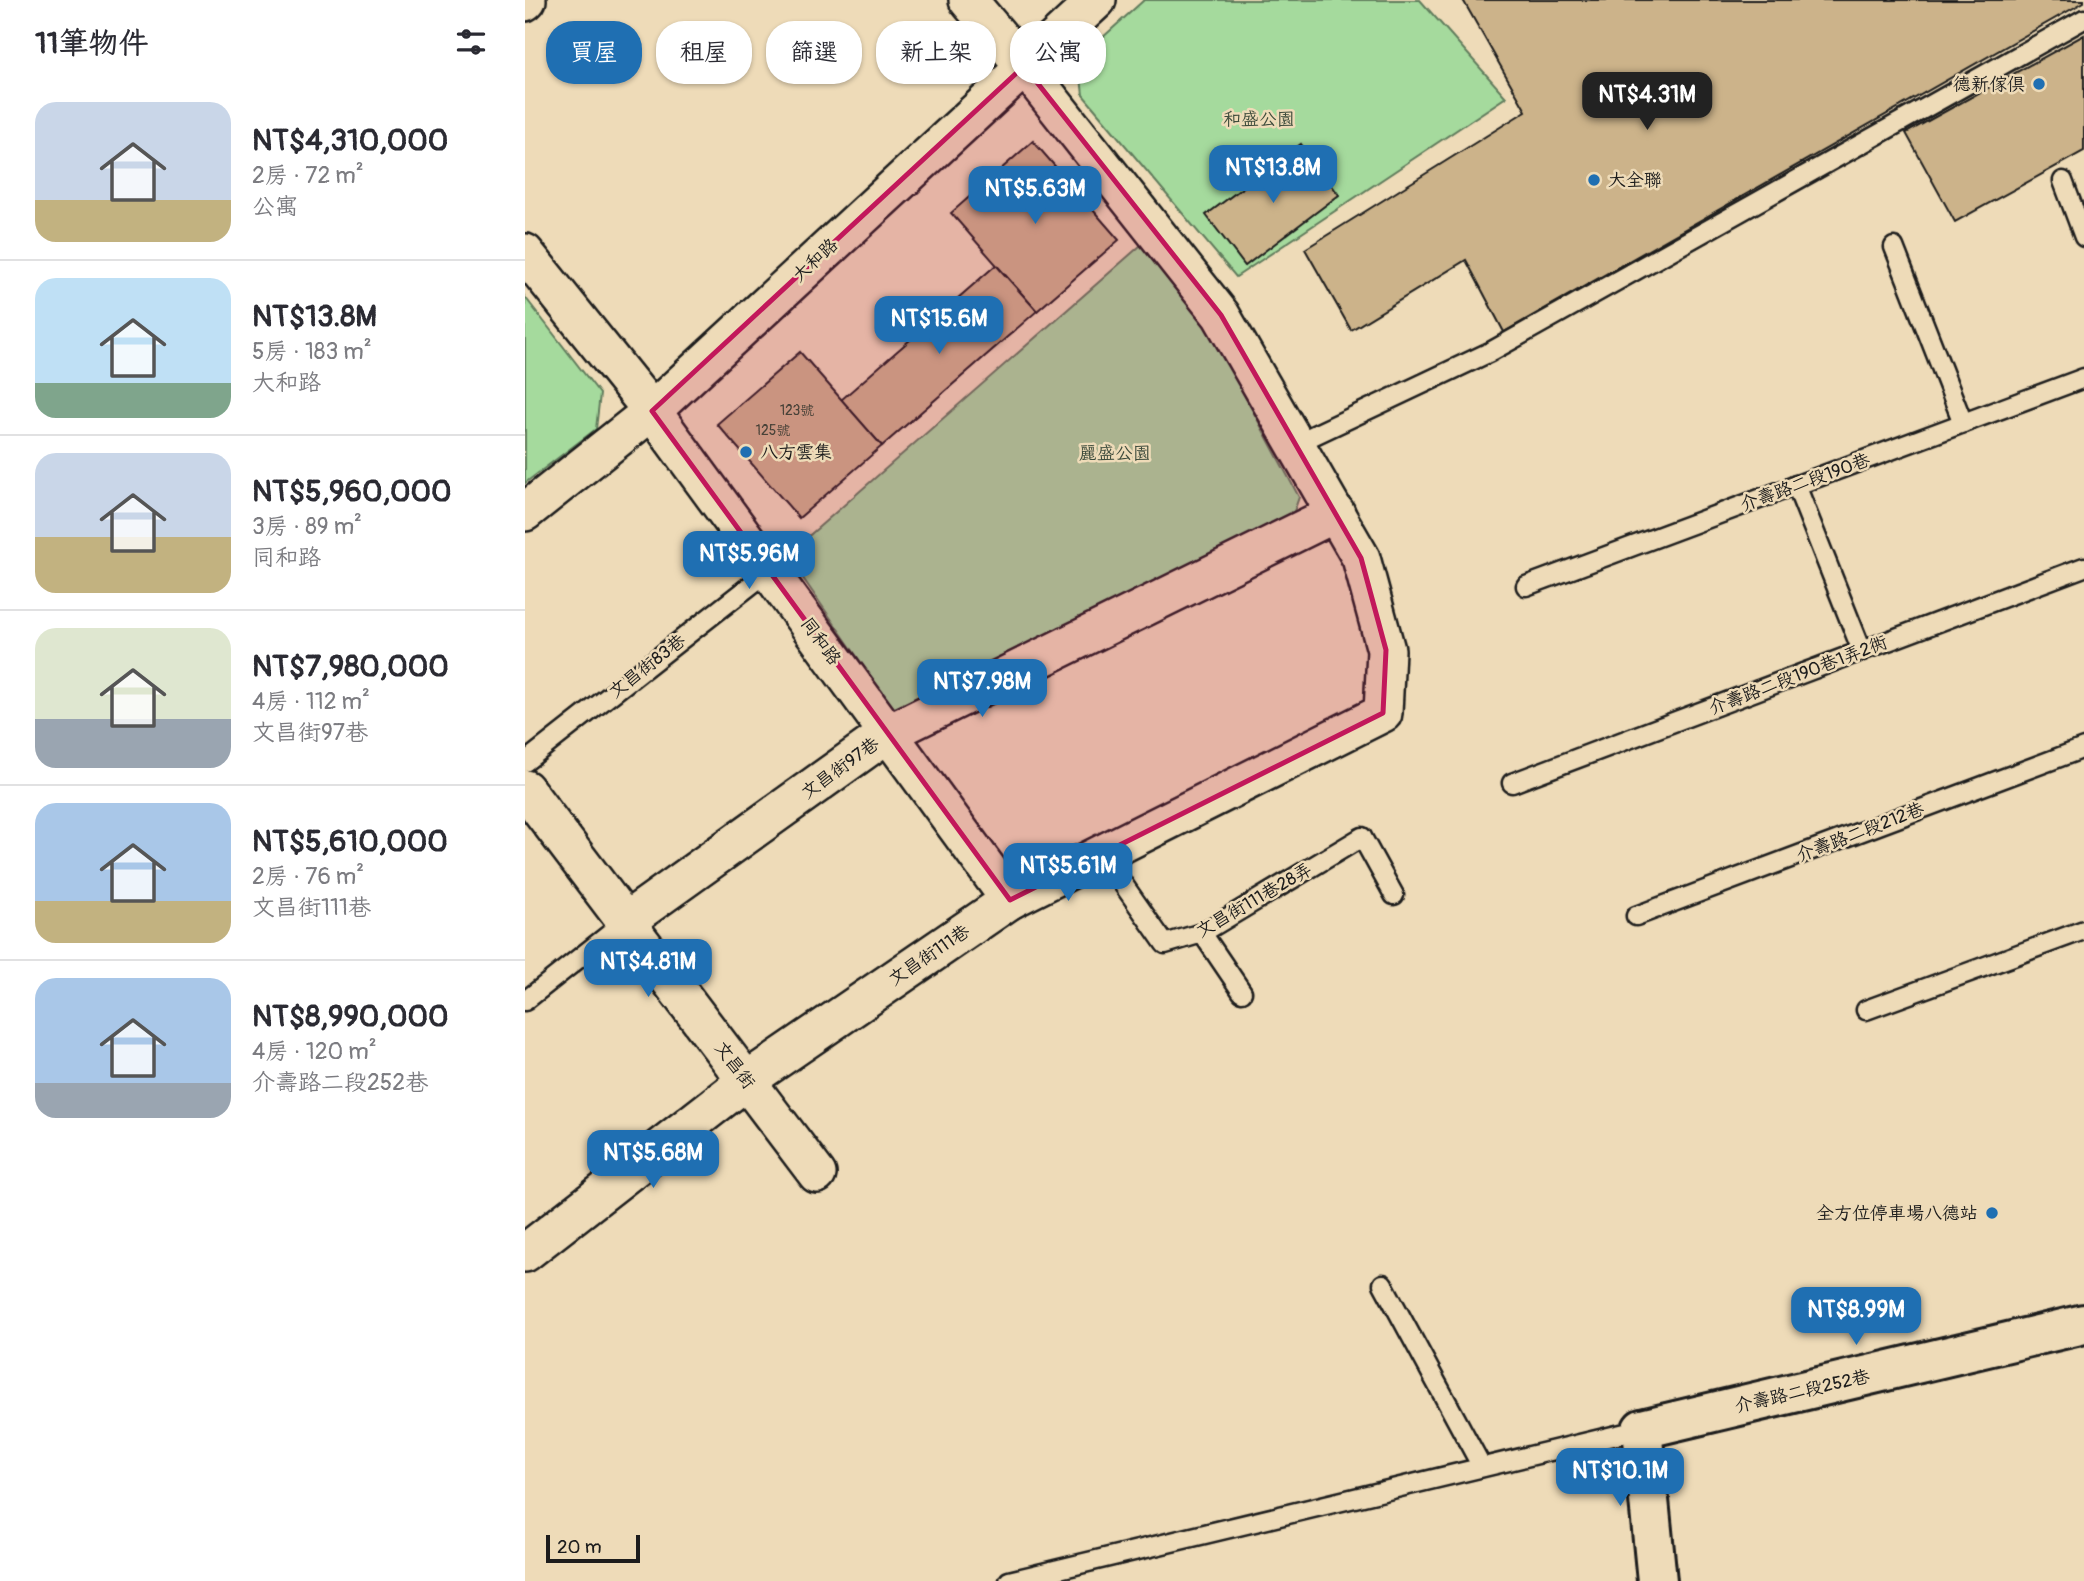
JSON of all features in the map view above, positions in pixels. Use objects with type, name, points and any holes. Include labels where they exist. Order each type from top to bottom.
[{"type":"street","points":[[968,0],[1010,50]]},
{"type":"street","name":"大和路","points":[[1074,21],[1097,0]]},
{"type":"street","name":"大和路","points":[[525,512],[652,411],[1010,79]]},
{"type":"street","points":[[1038,84],[1221,315],[1336,513]]},
{"type":"street","name":"同和路","points":[[525,253],[652,411],[1010,900]]},
{"type":"street","name":"文昌街111巷","points":[[525,1253],[747,1081],[1010,900],[1383,713],[1386,650],[1361,558],[1336,513]]},
{"type":"street","name":"文昌街97巷","points":[[626,922],[887,734],[1336,513]]},
{"type":"street","name":"文昌街","points":[[525,789],[817,1174]]},
{"type":"street","name":"介壽路二段252巷","points":[[1642,1429],[2084,1324]]},
{"type":"street","points":[[1642,1429],[1657,1581]]},
{"type":"lane","points":[[1295,444],[1490,352],[2084,19]]},
{"type":"lane","points":[[2063,181],[2084,237]]},
{"type":"lane","points":[[1894,247],[1963,423]]},
{"type":"lane","name":"介壽路二段190巷","points":[[1526,586],[2084,378]]},
{"type":"lane","points":[[1796,485],[1861,651]]},
{"type":"lane","name":"介壽路二段190巷1弄2衖","points":[[1512,783],[2084,567]]},
{"type":"lane","name":"文昌街83巷","points":[[525,762],[770,570]]},
{"type":"lane","name":"介壽路二段212巷","points":[[1636,916],[2084,748]]},
{"type":"lane","name":"文昌街111巷28弄","points":[[1102,854],[1165,944],[1202,933],[1362,837],[1394,895]]},
{"type":"lane","points":[[525,1001],[626,922]]},
{"type":"lane","points":[[1866,1010],[2084,930]]},
{"type":"lane","points":[[1202,933],[1242,992]]},
{"type":"lane","points":[[1383,1284],[1482,1467]]},
{"type":"lane","points":[[1009,1581],[1642,1429]]},
{"type":"highlighted area","points":[[1024,66],[1221,315],[1361,558],[1386,650],[1383,713],[1010,900],[652,411]]},
{"type":"green space","name":"和盛公園","points":[[1144,0],[1420,0],[1506,97],[1236,277],[1083,95],[1082,84],[1106,84],[1106,34]]},
{"type":"green space","name":"麗盛公園","points":[[1148,239],[1182,279],[1299,497],[1290,523],[898,716],[787,555]]},
{"type":"green space","points":[[525,297],[600,394],[596,429],[525,483]]},
{"type":"building","name":"大全聯","points":[[1463,0],[2084,2],[1504,332],[1466,260],[1351,330],[1305,249],[1526,111]]},
{"type":"building","name":"德新傢俱","points":[[2084,35],[2084,151],[1955,222],[1906,133]]},
{"type":"building","points":[[1033,141],[1119,240],[1037,311],[951,213]]},
{"type":"building","points":[[1301,144],[1339,195],[1245,266],[1206,215]]},
{"type":"building","points":[[996,265],[1037,311],[882,446],[841,400]]},
{"type":"building","points":[[800,352],[882,446],[799,518],[717,424]]},
{"type":"place","name":"德新傢俱","points":[[2039,84]]},
{"type":"place","name":"大全聯","points":[[1594,180]]},
{"type":"place","name":"八方雲集","points":[[746,452]]},
{"type":"place","name":"全方位停車場八德站","points":[[1992,1213]]}]
